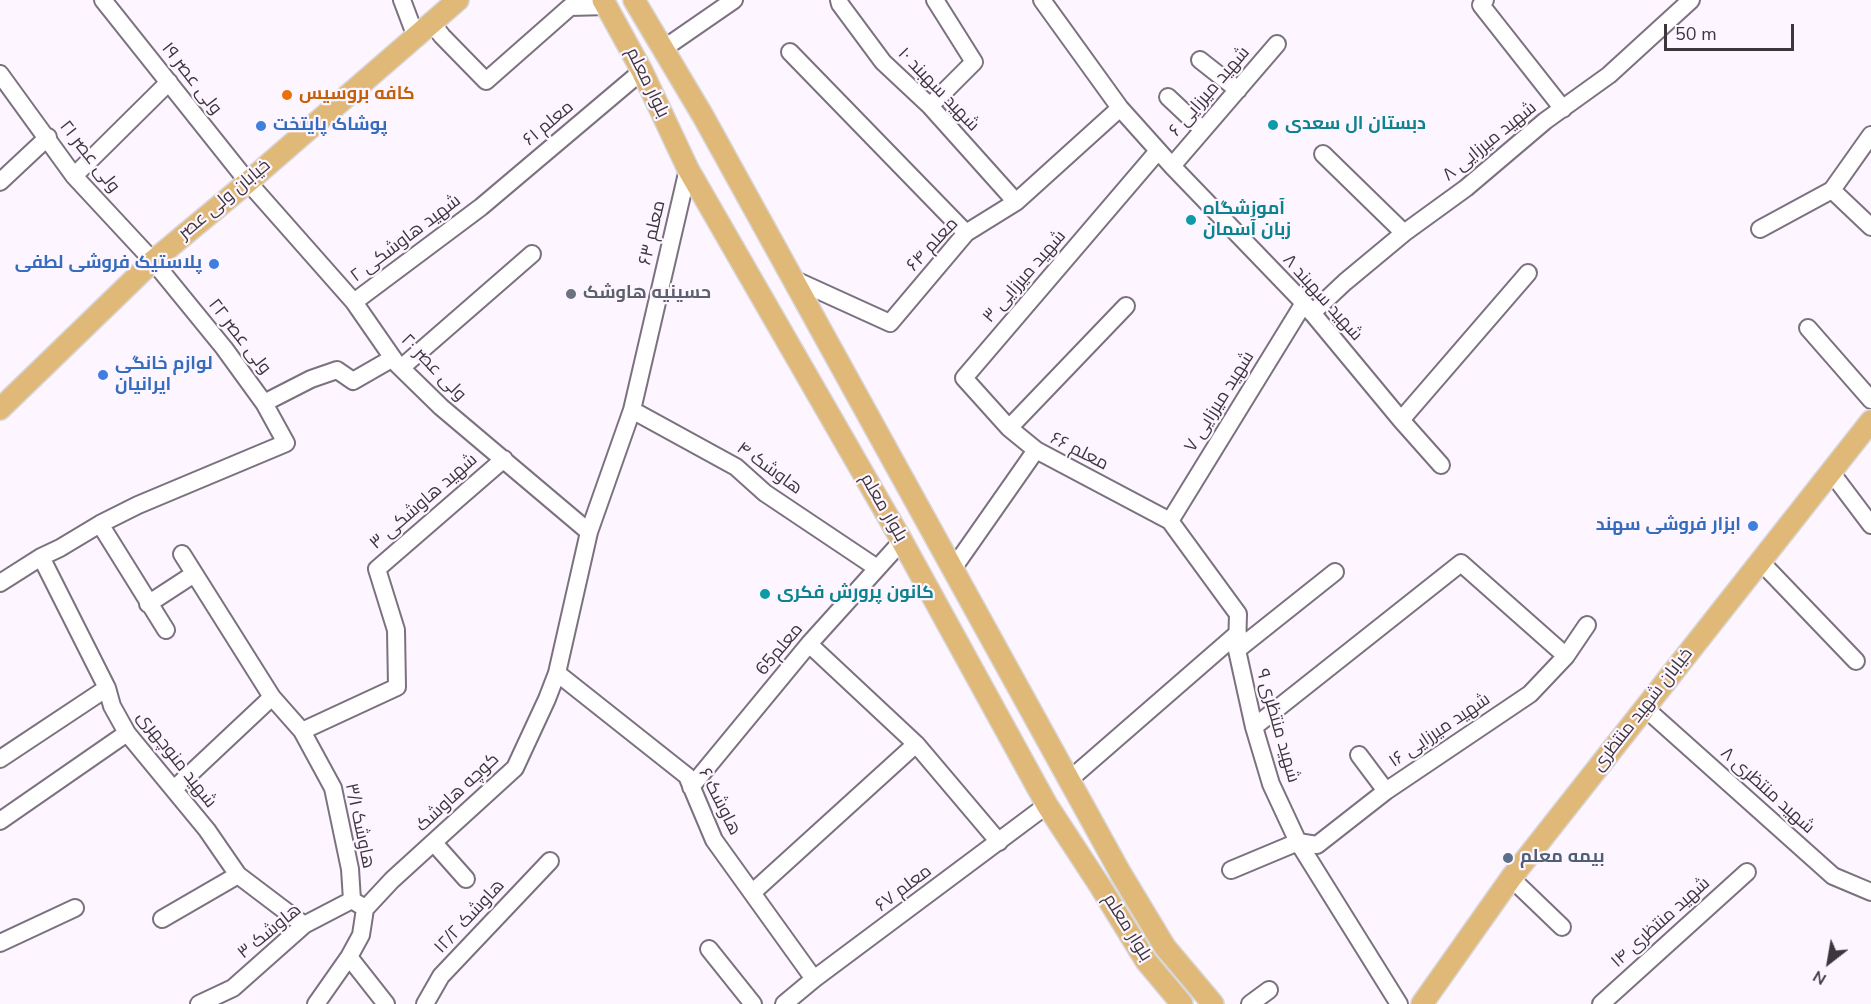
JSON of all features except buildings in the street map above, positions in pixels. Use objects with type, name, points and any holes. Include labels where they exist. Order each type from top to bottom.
[{"type":"main road","name":"خیابان ولی عصر","points":[[0,409],[153,261],[458,0]]},
{"type":"main road","name":"بلوار معلم","points":[[634,0],[703,116],[1121,874],[1166,947],[1212,1004]]},
{"type":"main road","name":"بلوار معلم","points":[[605,3],[642,71],[688,169],[902,541],[1047,806],[1146,961],[1182,1004]]},
{"type":"main road","name":"خیابان شهید منتظری","points":[[1422,1004],[1511,878],[1871,421]]},
{"type":"street","name":"ولی عصر ۱۹","points":[[103,0],[248,182]]},
{"type":"street","points":[[402,0],[416,37]]},
{"type":"street","points":[[663,49],[734,0]]},
{"type":"street","name":"شهید سهبند ۱۰","points":[[839,0],[883,62],[930,106],[1016,202]]},
{"type":"street","points":[[930,106],[974,62],[934,0]]},
{"type":"street","name":"شهید سهبند ۸","points":[[1042,0],[1120,108],[1172,166],[1308,308],[1441,465]]},
{"type":"street","points":[[1485,0],[1481,5],[1563,109]]},
{"type":"street","name":"شهید میرزایی ۸","points":[[1308,308],[1345,282],[1404,233],[1466,188],[1563,109],[1609,75],[1691,0]]},
{"type":"street","points":[[432,23],[486,81],[570,7],[605,3]]},
{"type":"street","name":"شهید میرزایی ۶","points":[[1172,166],[1277,44]]},
{"type":"street","points":[[790,51],[966,233]]},
{"type":"street","points":[[1200,60],[1238,90]]},
{"type":"street","name":"معلم ۶۱","points":[[481,207],[642,71]]},
{"type":"street","name":"ولی عصر ۲۱","points":[[0,74],[48,137],[74,176],[153,261]]},
{"type":"street","points":[[74,176],[169,82]]},
{"type":"street","points":[[1168,97],[1203,130]]},
{"type":"street","name":"معلم ۶۴","points":[[791,278],[890,322],[966,233],[1016,202],[1120,108]]},
{"type":"street","points":[[1760,229],[1832,190],[1871,135]]},
{"type":"street","points":[[0,182],[48,137]]},
{"type":"street","name":"شهید میرزایی ۳","points":[[1009,428],[964,378],[1158,151]]},
{"type":"street","points":[[1323,154],[1404,233]]},
{"type":"street","name":"معلم ۶۳","points":[[632,410],[688,169]]},
{"type":"street","name":"ولی عصر ۲۰","points":[[248,182],[354,302],[397,363],[441,407],[589,532]]},
{"type":"street","points":[[1832,190],[1871,227]]},
{"type":"street","name":"شهید هاوشکی ۲","points":[[354,302],[481,207]]},
{"type":"street","points":[[264,403],[311,379],[337,370],[353,381],[397,363],[532,254]]},
{"type":"street","name":"ولی عصر ۲۲","points":[[100,524],[138,505],[286,443],[264,403],[225,348],[153,261]]},
{"type":"street","points":[[1401,420],[1528,273]]},
{"type":"street","points":[[1036,450],[1009,428],[1126,306]]},
{"type":"street","name":"شهید میرزایی ۷","points":[[1170,521],[1308,308]]},
{"type":"street","points":[[1808,328],[1871,400]]},
{"type":"street","name":"کوچه هاوشک","points":[[359,904],[392,880],[515,768],[557,673],[589,532],[632,410]]},
{"type":"street","name":"هاوشک ۴","points":[[632,410],[736,466],[765,493],[877,568]]},
{"type":"street","name":"معلم ۶۶","points":[[952,570],[1036,450],[1170,521]]},
{"type":"street","name":"شهید هاوشکی ۳","points":[[302,731],[397,687],[396,630],[377,569],[504,459]]},
{"type":"street","points":[[1831,472],[1871,525]]},
{"type":"street","name":"شهید منتظری ۹","points":[[1170,521],[1238,614],[1237,650],[1254,727],[1270,784],[1298,842],[1399,1004]]},
{"type":"street","points":[[0,583],[100,524],[166,630]]},
{"type":"street","name":"معلم65","points":[[692,787],[809,644],[902,541]]},
{"type":"street","name":"هاوشک ۳/۱","points":[[182,554],[272,697],[302,731],[333,788],[359,904]]},
{"type":"street","name":"شهید منوچهری","points":[[41,557],[107,688],[112,706],[126,733],[207,830],[238,875],[304,925]]},
{"type":"street","points":[[1760,561],[1856,662]]},
{"type":"street","points":[[1254,727],[1461,563],[1566,656]]},
{"type":"street","points":[[148,604],[194,573]]},
{"type":"street","points":[[1237,650],[1335,573]]},
{"type":"street","name":"شهید میرزایی ۱۶","points":[[1231,870],[1298,842],[1317,845],[1386,791],[1530,694],[1566,656],[1587,625]]},
{"type":"street","points":[[1069,780],[1238,633]]},
{"type":"street","points":[[809,644],[916,744],[999,842]]},
{"type":"street","name":"هاوشک ۶","points":[[557,673],[687,776],[714,840],[814,979]]},
{"type":"street","points":[[0,759],[107,688]]},
{"type":"street","points":[[174,789],[272,697]]},
{"type":"street","name":"شهید منتظری ۸","points":[[1645,708],[1833,876],[1871,892]]},
{"type":"street","points":[[0,820],[126,733]]},
{"type":"street","points":[[753,892],[916,744]]},
{"type":"street","points":[[1359,755],[1386,791]]},
{"type":"street","name":"معلم ۶۷","points":[[784,1004],[814,979],[1047,806]]},
{"type":"street","points":[[434,843],[466,879]]},
{"type":"street","name":"هاوشک ۱۲/۲","points":[[425,1004],[441,976],[550,861]]},
{"type":"street","name":"شهید منتظری ۱۴","points":[[1601,1004],[1747,872]]},
{"type":"street","points":[[162,919],[238,875]]},
{"type":"street","points":[[1511,878],[1562,927]]},
{"type":"street","points":[[316,1004],[349,957],[361,935],[359,904]]},
{"type":"street","name":"هاوشک ۳","points":[[199,1004],[233,988],[304,925],[359,904]]},
{"type":"street","points":[[0,943],[75,909]]},
{"type":"street","points":[[709,949],[753,1004]]},
{"type":"street","points":[[349,957],[386,1004]]},
{"type":"street","points":[[1250,1004],[1269,990]]},
{"type":"place","name":"کافه بروسیس","points":[[287,95]]},
{"type":"place","name":"دبستان ال سعدی","points":[[1273,125]]},
{"type":"place","name":"پوشاک پایتخت","points":[[261,126]]},
{"type":"place","name":"آموزشگاه زبان آسمان","points":[[1191,220]]},
{"type":"place","name":"پلاستیک فروشی لطفی","points":[[214,264]]},
{"type":"place","name":"حسینیه هاوشک","points":[[571,294]]},
{"type":"place","name":"لوازم خانگی ایرانیان","points":[[103,375]]},
{"type":"place","name":"ابزار فروشی سهند","points":[[1753,526]]},
{"type":"place","name":"کانون پرورش فکری","points":[[765,594]]},
{"type":"place","name":"بیمه معلم","points":[[1508,858]]}]
